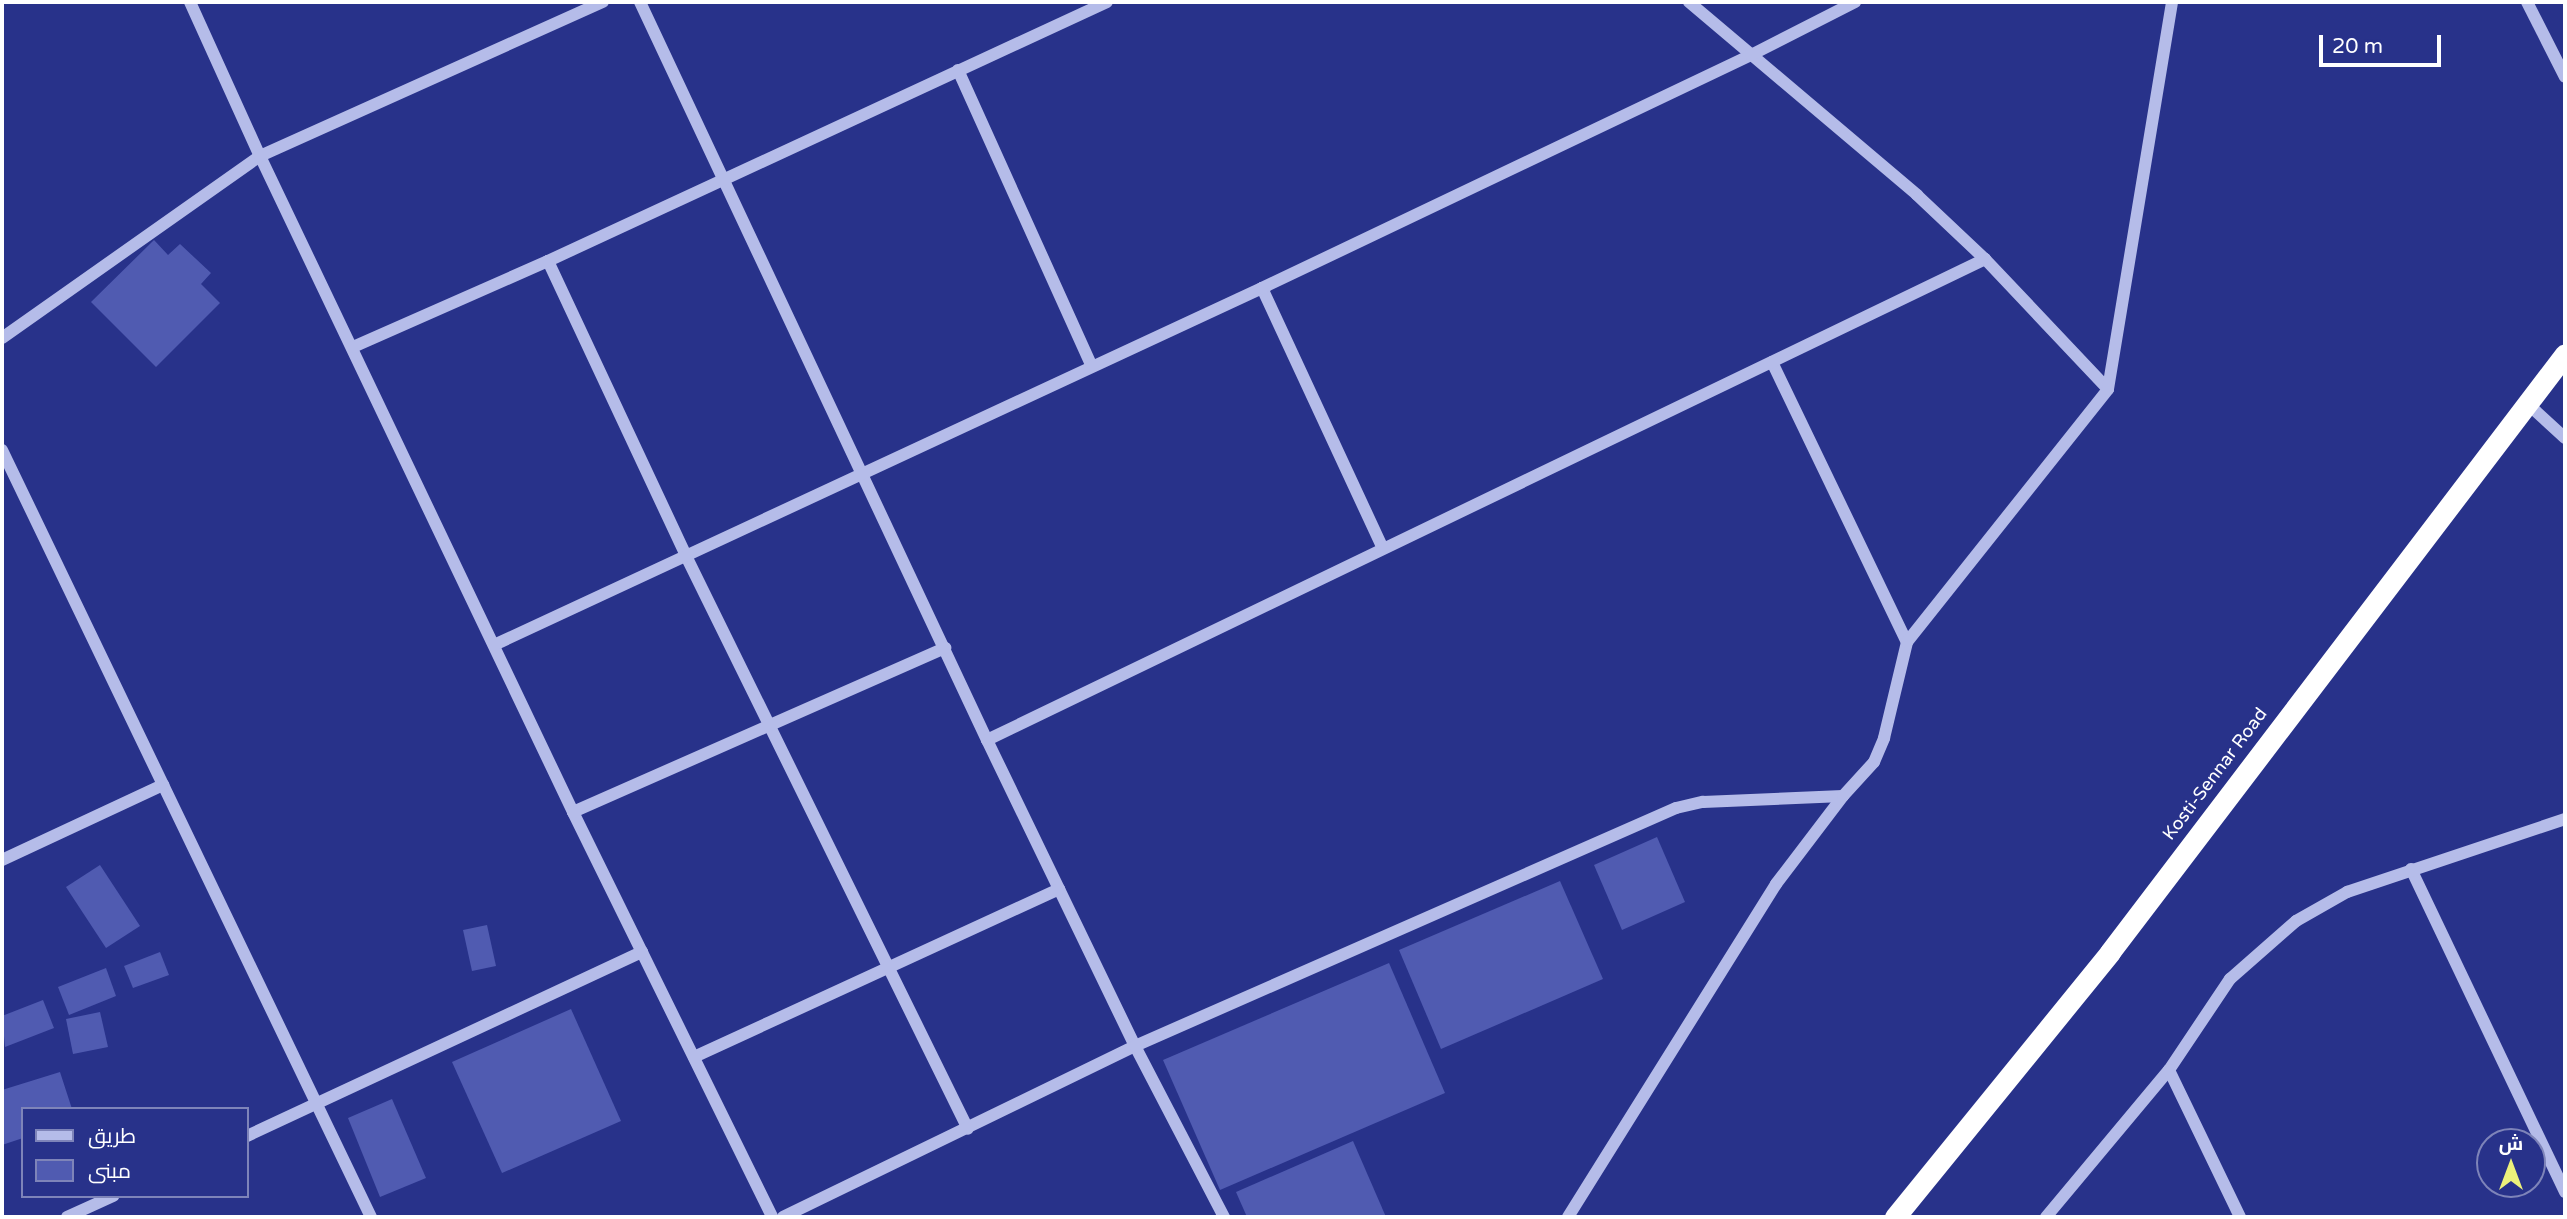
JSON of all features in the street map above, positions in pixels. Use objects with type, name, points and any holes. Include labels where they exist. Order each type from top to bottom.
[{"type":"highway","name":"Kosti-Sennar Road","points":[[1895,1217],[2110,951],[2565,355]]},
{"type":"street","points":[[190,2],[260,156],[573,812],[772,1217]]},
{"type":"street","points":[[2,338],[260,156],[603,2]]},
{"type":"street","points":[[640,2],[987,740],[1135,1046],[1224,1217]]},
{"type":"street","points":[[353,347],[548,261],[724,177],[1107,2]]},
{"type":"street","points":[[1689,2],[1917,195],[1985,258],[2108,389]]},
{"type":"street","points":[[494,645],[687,558],[1091,365],[1262,288],[1751,55],[1855,2]]},
{"type":"street","points":[[1568,1217],[1776,884],[1878,755],[1908,642],[2108,389],[2172,2]]},
{"type":"street","points":[[2527,2],[2565,77]]},
{"type":"street","points":[[958,70],[1091,365]]},
{"type":"street","points":[[987,740],[1985,258]]},
{"type":"street","points":[[548,261],[687,558],[891,966],[968,1129]]},
{"type":"street","points":[[1262,288],[1382,547]]},
{"type":"street","points":[[1772,362],[1908,642]]},
{"type":"street","points":[[2528,404],[2565,438]]},
{"type":"street","points":[[2,450],[371,1217]]},
{"type":"street","points":[[573,812],[945,648]]},
{"type":"street","points":[[2,860],[163,785]]},
{"type":"street","points":[[783,1217],[1135,1046],[1676,808],[1703,802],[1843,796]]},
{"type":"street","points":[[2046,1217],[2169,1070],[2230,979],[2296,921],[2347,892],[2565,819]]},
{"type":"street","points":[[2411,869],[2565,1192]]},
{"type":"street","points":[[694,1057],[1059,889]]},
{"type":"street","points":[[248,1136],[642,952]]},
{"type":"street","points":[[2169,1070],[2240,1217]]},
{"type":"street","points":[[67,1217],[109,1198]]},
{"type":"building","points":[[154,240],[168,255],[180,244],[211,273],[201,284],[220,303],[156,367],[91,302]]},
{"type":"building","points":[[1657,837],[1685,902],[1622,930],[1594,865]]},
{"type":"building","points":[[100,865],[140,926],[106,948],[66,887]]},
{"type":"building","points":[[1560,881],[1603,979],[1441,1049],[1399,950]]},
{"type":"building","points":[[487,925],[496,966],[472,971],[463,930]]},
{"type":"building","points":[[160,952],[169,975],[133,988],[124,966]]},
{"type":"building","points":[[1389,963],[1445,1093],[1220,1190],[1163,1060]]},
{"type":"building","points":[[106,968],[116,996],[69,1015],[58,987]]},
{"type":"building","points":[[43,1000],[54,1028],[5,1047],[2,1016]]},
{"type":"building","points":[[571,1009],[621,1121],[502,1173],[452,1062]]},
{"type":"building","points":[[100,1012],[108,1047],[73,1054],[66,1019]]},
{"type":"building","points":[[60,1072],[71,1107],[21,1107],[21,1139],[2,1145],[2,1090]]},
{"type":"building","points":[[392,1099],[426,1178],[380,1197],[348,1118]]},
{"type":"building","points":[[1353,1141],[1386,1217],[1247,1217],[1236,1192]]}]
